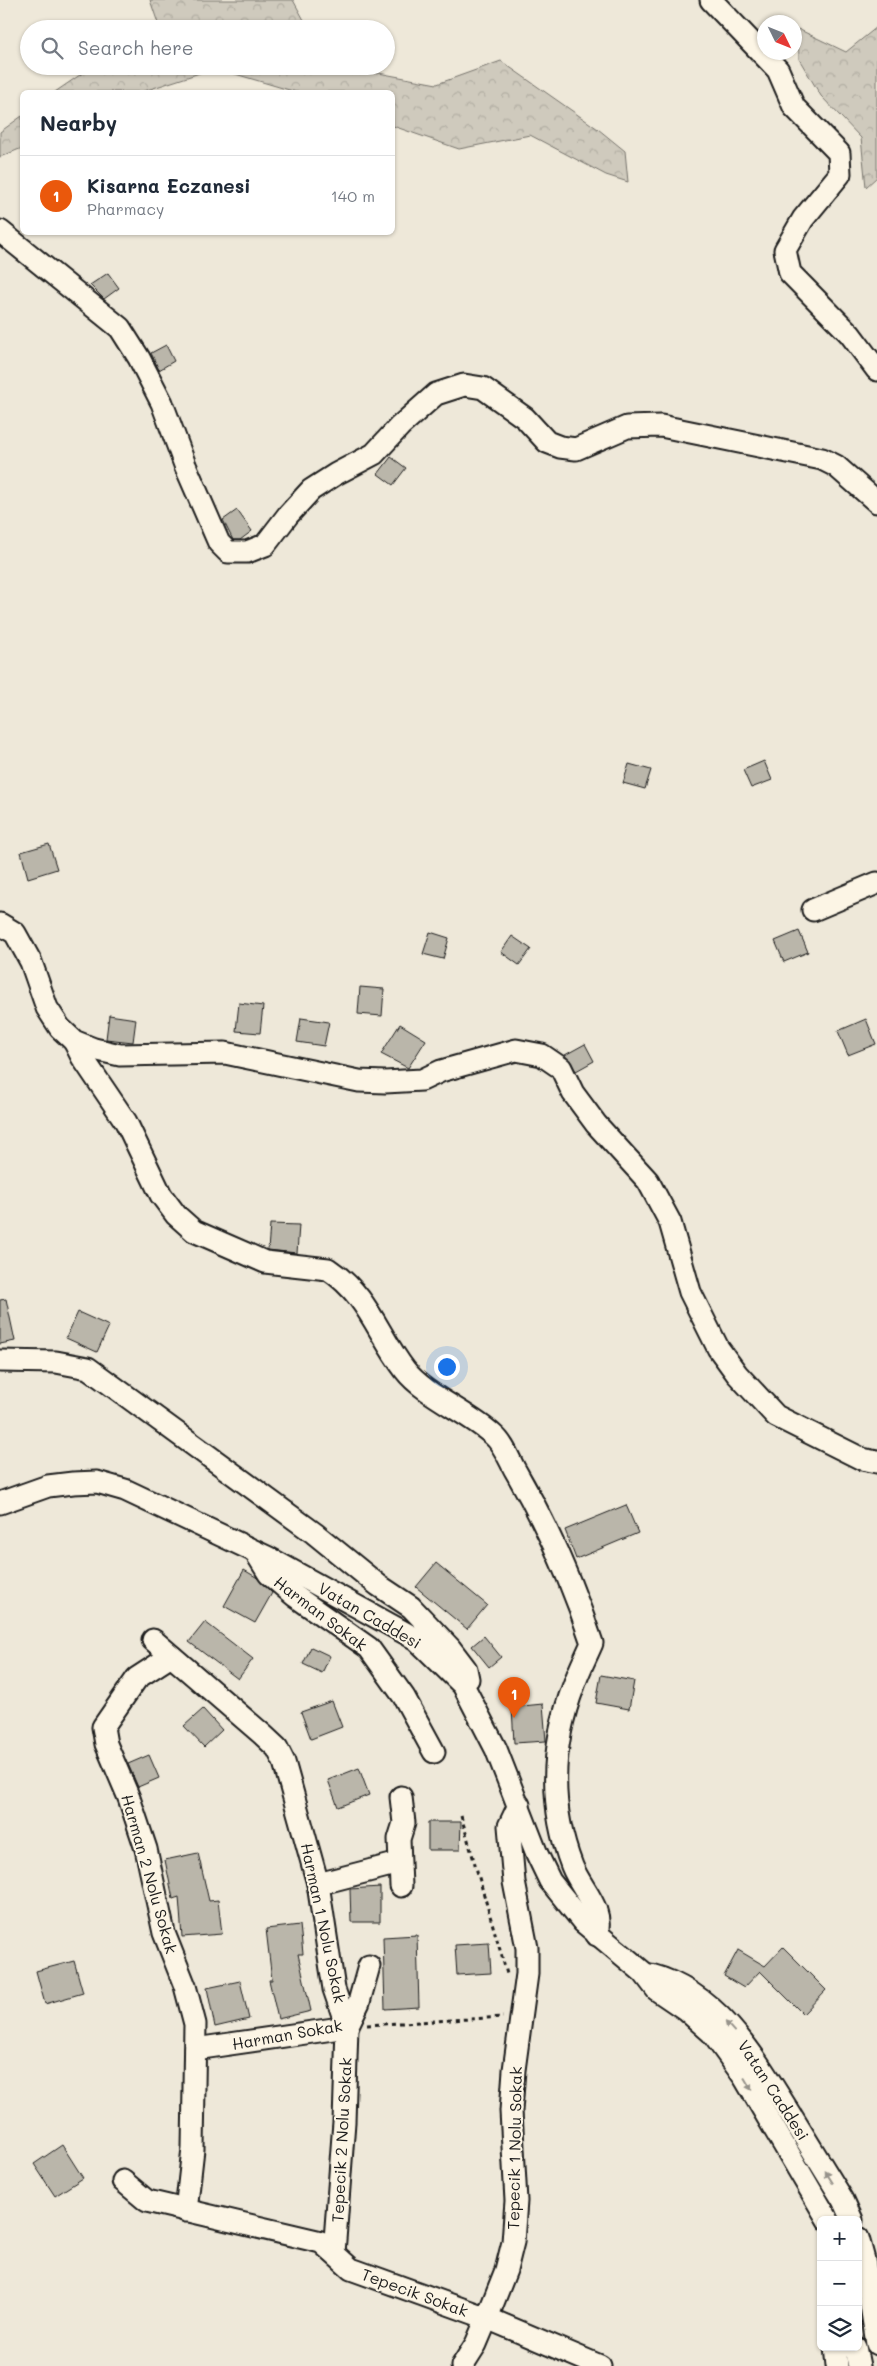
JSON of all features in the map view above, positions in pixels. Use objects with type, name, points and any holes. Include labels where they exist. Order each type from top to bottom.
[{"type":"street","points":[[711,0],[778,70],[794,107],[840,153],[840,174],[803,219],[784,250],[790,273],[850,334],[877,370]]},
{"type":"street","points":[[0,231],[120,328],[139,358],[162,403],[185,465],[219,543],[228,552],[246,552],[265,545],[288,515],[311,490],[374,454],[400,426],[436,394],[464,384],[483,388],[525,418],[547,442],[560,448],[576,449],[627,427],[661,426],[822,459],[836,466],[877,502]]},
{"type":"street","points":[[813,910],[877,883]]},
{"type":"street","points":[[0,924],[15,934],[31,962],[48,1008],[60,1028],[74,1040],[94,1049],[120,1055],[225,1053],[359,1081],[376,1082],[422,1080],[441,1071],[516,1050],[542,1055],[561,1068],[573,1093],[596,1124],[648,1181],[670,1222],[690,1292],[718,1348],[737,1374],[776,1416],[854,1455],[877,1462]]},
{"type":"street","points":[[74,1040],[82,1057],[126,1122],[161,1195],[176,1215],[194,1231],[265,1262],[328,1268],[361,1298],[405,1372],[431,1392],[474,1418],[496,1436],[551,1535],[576,1594],[592,1643],[574,1684],[560,1728],[554,1783],[558,1820],[573,1868],[600,1920],[597,1935]]},
{"type":"street","points":[[0,1361],[56,1362],[88,1368],[314,1533],[378,1585],[411,1607],[434,1628],[466,1669],[476,1709]]},
{"type":"street","name":"Vatan Caddesi","points":[[0,1503],[48,1486],[97,1482],[125,1490],[255,1551],[416,1638],[464,1685],[496,1750],[537,1854],[550,1881],[569,1908],[597,1935],[644,1973],[657,1990],[685,2009],[712,2033],[744,2077],[826,2216]]},
{"type":"street","name":"Harman Sokak","points":[[255,1551],[269,1574],[295,1596],[369,1648],[404,1697],[434,1752]]},
{"type":"street","name":"Harman 1 Nolu Sokak","points":[[153,1640],[277,1748],[284,1762],[318,1884],[334,1989],[347,2027]]},
{"type":"street","name":"Harman 2 Nolu Sokak","points":[[171,1656],[137,1678],[104,1727],[106,1744],[129,1798],[146,1850],[164,1933],[185,1986],[195,2024],[194,2149],[186,2211]]},
{"type":"street","points":[[400,1886],[398,1839],[404,1823],[401,1797]]},
{"type":"street","name":"Tepecik 1 Nolu Sokak","points":[[462,2366],[476,2344],[506,2270],[512,2242],[516,2201],[512,2111],[514,2070],[527,1974],[527,1948],[514,1882],[509,1826],[519,1805]]},
{"type":"street","points":[[318,1884],[399,1863]]},
{"type":"street","name":"Harman Sokak","points":[[195,2049],[347,2027],[359,2002],[369,1966]]},
{"type":"street","name":"Vatan Caddesi","points":[[644,1973],[665,1979],[697,1997],[718,2013],[739,2036],[759,2063],[843,2200],[850,2216]]},
{"type":"street","name":"Tepecik 2 Nolu Sokak","points":[[334,2253],[344,2122],[347,2027]]},
{"type":"street","name":"Tepecik Sokak","points":[[123,2181],[147,2201],[321,2242],[351,2269],[486,2318],[600,2366]]},
{"type":"street","points":[[862,2253],[877,2344]]},
{"type":"street","points":[[835,2351],[837,2366]]},
{"type":"street","points":[[856,2351],[859,2366]]},
{"type":"path","points":[[461,1816],[508,1976]]},
{"type":"path","points":[[347,2027],[522,2016]]},
{"type":"green space","points":[[150,0],[293,0],[304,20],[157,20]]},
{"type":"green space","points":[[877,27],[877,177],[866,187],[861,138],[821,96],[800,60],[802,60],[802,31],[846,52]]},
{"type":"green space","points":[[501,61],[598,129],[625,151],[628,182],[606,175],[530,135],[459,149],[395,127],[395,90],[289,90],[239,75],[389,75],[437,84]]},
{"type":"green space","points":[[80,75],[193,75],[147,90],[58,90]]},
{"type":"green space","points":[[20,117],[20,149],[0,157],[0,132]]},
{"type":"building","points":[[108,273],[119,288],[104,299],[90,285]]},
{"type":"building","points":[[166,345],[174,361],[159,370],[151,353]]},
{"type":"building","points":[[391,457],[406,468],[393,485],[378,474]]},
{"type":"building","points":[[237,510],[252,531],[240,540],[233,540],[223,520]]},
{"type":"building","points":[[764,761],[772,780],[751,788],[743,770]]},
{"type":"building","points":[[629,764],[651,770],[645,789],[623,783]]},
{"type":"building","points":[[49,844],[57,869],[28,878],[21,852]]},
{"type":"building","points":[[799,931],[808,952],[784,962],[775,941]]},
{"type":"building","points":[[430,932],[449,938],[443,959],[423,954]]},
{"type":"building","points":[[512,936],[531,949],[519,965],[501,952]]},
{"type":"building","points":[[360,987],[384,989],[382,1016],[358,1014]]},
{"type":"building","points":[[239,1003],[263,1006],[260,1033],[236,1031]]},
{"type":"building","points":[[109,1015],[136,1019],[133,1042],[106,1039]]},
{"type":"building","points":[[301,1018],[329,1022],[324,1046],[297,1042]]},
{"type":"building","points":[[866,1019],[876,1044],[848,1055],[838,1031]]},
{"type":"building","points":[[400,1024],[426,1040],[408,1068],[381,1054]]},
{"type":"building","points":[[585,1044],[594,1061],[576,1071],[565,1055]]},
{"type":"building","points":[[270,1224],[299,1225],[297,1253],[268,1250]]},
{"type":"building","points":[[6,1299],[15,1341],[0,1344],[0,1300]]},
{"type":"building","points":[[78,1312],[109,1326],[97,1352],[66,1338]]},
{"type":"building","points":[[626,1505],[638,1533],[576,1559],[565,1530]]},
{"type":"building","points":[[436,1563],[487,1605],[467,1629],[416,1587]]},
{"type":"building","points":[[244,1570],[256,1577],[272,1593],[255,1623],[224,1606]]},
{"type":"building","points":[[205,1622],[253,1659],[238,1679],[189,1642]]},
{"type":"building","points":[[484,1636],[501,1657],[489,1667],[472,1646]]},
{"type":"building","points":[[311,1647],[330,1656],[322,1673],[303,1664]]},
{"type":"building","points":[[601,1675],[634,1681],[629,1709],[596,1703]]},
{"type":"building","points":[[332,1701],[342,1727],[311,1739],[301,1712]]},
{"type":"building","points":[[543,1704],[546,1741],[514,1743],[512,1707]]},
{"type":"building","points":[[203,1709],[222,1730],[204,1747],[184,1726]]},
{"type":"building","points":[[149,1755],[159,1778],[138,1787],[128,1764]]},
{"type":"building","points":[[359,1768],[369,1795],[338,1807],[328,1780]]},
{"type":"building","points":[[428,1822],[461,1822],[460,1850],[428,1850]]},
{"type":"building","points":[[198,1853],[209,1901],[218,1900],[222,1934],[182,1937],[179,1897],[173,1899],[165,1860]]},
{"type":"building","points":[[380,1887],[380,1922],[351,1922],[350,1889]]},
{"type":"building","points":[[300,1925],[303,1954],[298,1954],[311,2011],[278,2019],[269,1980],[272,1980],[266,1929]]},
{"type":"building","points":[[417,1935],[419,2007],[385,2009],[383,1937]]},
{"type":"building","points":[[489,1943],[491,1973],[457,1975],[455,1945]]},
{"type":"building","points":[[783,1947],[826,1990],[803,2014],[760,1971],[744,1988],[724,1976],[738,1950],[765,1966]]},
{"type":"building","points":[[74,1961],[83,1993],[45,2004],[36,1971]]},
{"type":"building","points":[[240,1981],[249,2019],[215,2027],[207,1988]]},
{"type":"building","points":[[62,2145],[83,2178],[55,2196],[34,2164]]},
{"type":"place","name":"Kisarna Eczanesi","points":[[514,1718]]}]
